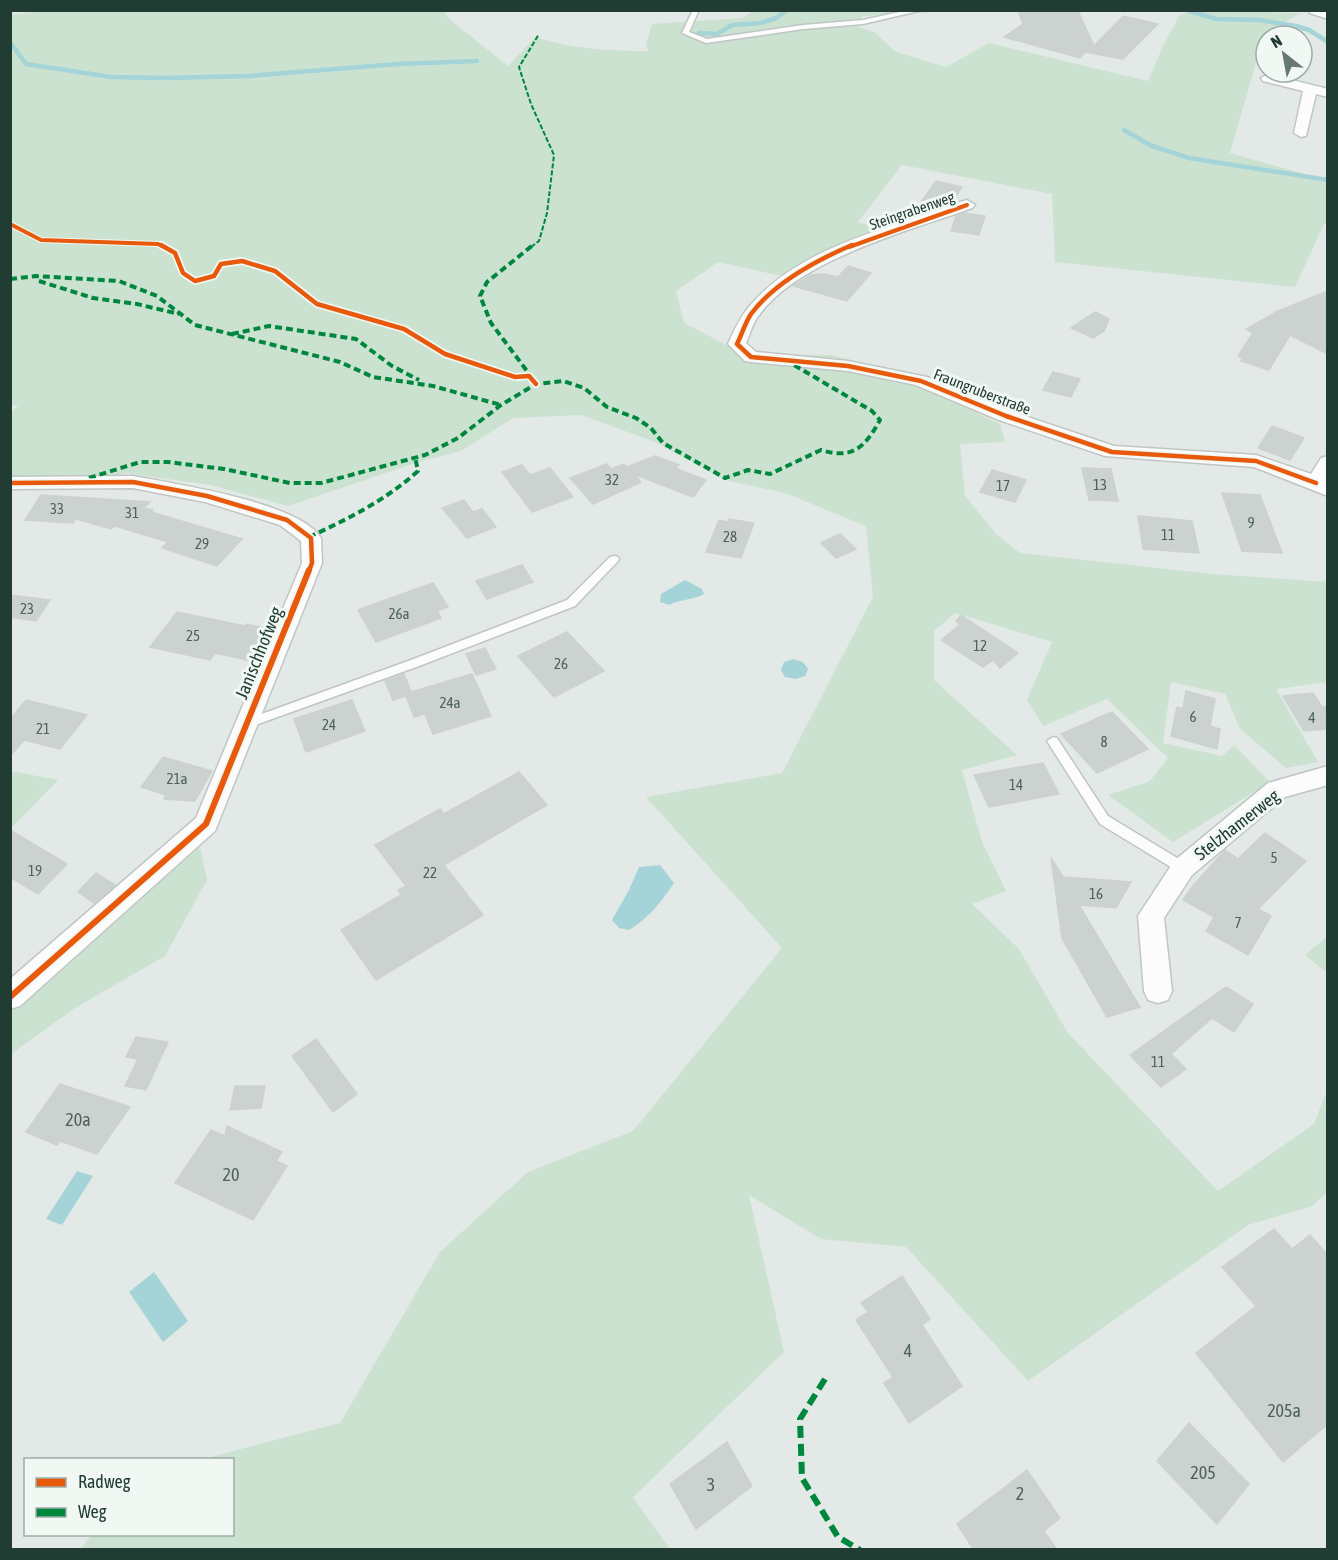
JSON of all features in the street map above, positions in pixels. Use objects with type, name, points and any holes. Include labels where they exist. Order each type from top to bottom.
[{"type":"street","points":[[1314,10],[1328,15]]},
{"type":"street","points":[[1291,84],[1328,93]]},
{"type":"street","points":[[1301,133],[1310,89]]},
{"type":"street","name":"Steingrabenweg","points":[[866,239],[967,205]]},
{"type":"street","name":"Fraungruberstraße","points":[[866,239],[828,254],[801,270],[771,294],[749,317],[737,344],[751,357],[848,366],[921,381],[1006,416],[1112,452],[1256,461],[1322,486],[1328,462]]},
{"type":"street","name":"Janischhofweg","points":[[10,483],[133,482],[196,494],[287,520],[311,538],[312,563],[206,824],[10,997]]},
{"type":"street","name":"Stelzhamerweg","points":[[1158,991],[1151,916],[1183,868],[1278,790],[1328,775]]},
{"type":"lane","points":[[696,10],[685,33],[706,41],[803,27],[863,22],[920,10]]},
{"type":"lane","name":"Janischhofweg","points":[[246,724],[571,603],[614,559]]},
{"type":"lane","name":"Stelzhamerweg","points":[[1053,741],[1104,820],[1183,868]]},
{"type":"green space","points":[[44,10],[444,11],[448,18],[508,66],[535,37],[591,48],[648,51],[646,45],[652,24],[742,18],[755,10],[951,11],[863,16],[858,27],[874,32],[896,52],[946,67],[989,43],[1148,81],[1179,16],[1192,10],[1302,13],[1281,24],[1254,24],[1254,70],[1230,153],[1327,180],[1327,224],[1324,224],[1295,287],[1055,262],[1052,194],[902,165],[858,222],[885,230],[826,250],[782,276],[718,262],[676,291],[684,323],[740,352],[776,355],[832,355],[887,370],[1000,424],[1005,442],[960,444],[965,496],[996,534],[1020,553],[1213,574],[1327,582],[1327,682],[1276,689],[1318,762],[1286,768],[1240,729],[1225,694],[1171,682],[1163,743],[1222,756],[1234,745],[1270,782],[1173,842],[1108,795],[1150,781],[1168,758],[1107,699],[1043,726],[1027,700],[1052,642],[955,613],[934,631],[934,680],[1017,755],[962,770],[982,842],[1006,891],[972,904],[1019,949],[1068,1033],[1218,1191],[1314,1124],[1327,1090],[1327,1192],[1312,1206],[1248,1225],[1028,1381],[906,1247],[821,1239],[749,1195],[784,1352],[633,1497],[670,1549],[81,1549],[90,1536],[234,1536],[234,1458],[207,1458],[340,1423],[440,1252],[528,1172],[633,1131],[782,948],[646,797],[782,773],[873,597],[866,526],[785,493],[725,480],[655,442],[581,415],[513,418],[461,451],[415,463],[288,506],[210,485],[125,473],[80,483],[11,483],[10,412],[18,406],[10,404],[11,15]]},
{"type":"green space","points":[[10,771],[58,780],[11,828]]},
{"type":"green space","points":[[200,846],[207,880],[165,956],[75,1008],[11,1054],[10,1010]]},
{"type":"green space","points":[[1327,937],[1327,973],[1305,955]]},
{"type":"water","points":[[685,580],[702,589],[704,594],[669,605],[660,602],[661,594]]},
{"type":"water","points":[[793,659],[803,662],[808,669],[805,676],[796,679],[785,677],[781,670],[784,662]]},
{"type":"water","points":[[660,865],[674,883],[643,920],[629,930],[619,928],[612,920],[639,867]]},
{"type":"water","points":[[77,1171],[93,1176],[62,1225],[46,1219]]},
{"type":"water","points":[[154,1272],[188,1321],[163,1342],[129,1292]]},
{"type":"building","points":[[1018,11],[1078,11],[1094,46],[1123,16],[1158,24],[1123,59],[1085,52],[1080,58],[1004,37],[1023,24]]},
{"type":"building","points":[[936,181],[962,187],[952,202],[941,206],[921,202]]},
{"type":"building","points":[[965,213],[985,216],[979,235],[951,231],[956,216]]},
{"type":"building","points":[[848,266],[871,273],[847,301],[793,286],[811,275],[825,274],[838,277]]},
{"type":"building","points":[[1328,291],[1328,354],[1290,335],[1269,370],[1241,361],[1243,358],[1238,356],[1253,333],[1246,329],[1278,311]]},
{"type":"building","points":[[1095,312],[1109,319],[1104,331],[1093,338],[1071,328]]},
{"type":"building","points":[[1053,372],[1080,379],[1071,397],[1043,390]]},
{"type":"building","points":[[1272,426],[1304,438],[1290,460],[1258,448]]},
{"type":"building","points":[[655,456],[679,465],[675,468],[706,480],[693,497],[634,474],[641,482],[593,504],[570,478],[607,464],[611,469],[624,464],[627,467]]},
{"type":"building","points":[[522,465],[530,475],[550,468],[573,497],[532,512],[502,472]]},
{"type":"building","points":[[1082,468],[1111,469],[1118,501],[1089,500]]},
{"type":"building","points":[[992,470],[1026,480],[1015,502],[980,492]]},
{"type":"building","points":[[1222,493],[1260,495],[1282,553],[1242,551]]},
{"type":"building","points":[[41,495],[150,502],[144,508],[153,510],[151,512],[242,539],[217,566],[162,548],[168,542],[115,526],[111,529],[76,519],[73,523],[25,520]]},
{"type":"building","points":[[464,500],[473,512],[482,509],[496,527],[467,538],[442,508]]},
{"type":"building","points":[[1138,516],[1192,521],[1199,553],[1143,549]]},
{"type":"building","points":[[729,519],[754,523],[741,558],[706,552],[719,520],[728,522]]},
{"type":"building","points":[[840,534],[856,549],[836,558],[821,543]]},
{"type":"building","points":[[522,565],[533,582],[487,599],[476,581]]},
{"type":"building","points":[[433,583],[448,607],[437,611],[441,618],[376,642],[358,610]]},
{"type":"building","points":[[10,595],[50,600],[36,621],[10,617]]},
{"type":"building","points":[[177,612],[272,630],[251,661],[215,653],[210,660],[150,647]]},
{"type":"building","points":[[961,615],[1018,653],[1000,668],[993,660],[983,667],[941,640],[960,625],[956,621]]},
{"type":"building","points":[[567,632],[604,671],[554,697],[518,656]]},
{"type":"building","points":[[485,648],[496,669],[476,675],[466,654]]},
{"type":"building","points":[[404,674],[411,692],[472,674],[491,716],[433,734],[425,714],[414,717],[406,696],[393,700],[385,681]]},
{"type":"building","points":[[1186,691],[1215,699],[1210,726],[1220,729],[1217,749],[1171,736],[1177,707],[1183,709]]},
{"type":"building","points":[[1313,693],[1322,707],[1328,706],[1328,729],[1304,731],[1283,696]]},
{"type":"building","points":[[26,700],[87,715],[60,749],[24,740],[10,756],[10,719]]},
{"type":"building","points":[[352,700],[365,731],[306,752],[294,719]]},
{"type":"building","points":[[1112,712],[1148,749],[1097,773],[1061,734]]},
{"type":"building","points":[[163,757],[212,771],[195,801],[164,799],[166,795],[141,787]]},
{"type":"building","points":[[1043,763],[1059,794],[989,807],[974,775]]},
{"type":"building","points":[[519,772],[547,805],[444,865],[483,915],[376,980],[341,930],[401,895],[398,890],[406,886],[375,845],[440,809],[444,814]]},
{"type":"building","points":[[10,830],[67,864],[38,894],[10,877]]},
{"type":"building","points":[[1265,833],[1306,861],[1258,909],[1271,916],[1248,955],[1206,931],[1214,917],[1183,900],[1225,850],[1238,859]]},
{"type":"building","points":[[1051,858],[1063,877],[1131,882],[1116,908],[1079,905],[1140,1007],[1107,1017],[1062,938]]},
{"type":"building","points":[[96,873],[115,885],[94,903],[78,892]]},
{"type":"building","points":[[1226,987],[1253,1004],[1234,1032],[1212,1018],[1171,1054],[1186,1069],[1161,1087],[1130,1055]]},
{"type":"building","points":[[136,1037],[168,1042],[146,1090],[125,1086],[138,1059],[126,1057]]},
{"type":"building","points":[[316,1039],[357,1094],[333,1112],[292,1056]]},
{"type":"building","points":[[60,1084],[130,1107],[97,1154],[60,1141],[57,1145],[26,1132]]},
{"type":"building","points":[[235,1086],[265,1086],[261,1108],[230,1110]]},
{"type":"building","points":[[227,1126],[282,1152],[276,1161],[287,1166],[253,1220],[175,1183],[211,1130],[225,1136]]},
{"type":"building","points":[[1274,1229],[1292,1249],[1310,1235],[1328,1255],[1328,1424],[1283,1462],[1196,1353],[1256,1306],[1222,1267]]},
{"type":"building","points":[[902,1276],[930,1319],[922,1325],[962,1386],[909,1423],[884,1383],[893,1377],[856,1320],[868,1312],[861,1303]]},
{"type":"building","points":[[1189,1423],[1249,1484],[1217,1524],[1157,1461]]},
{"type":"building","points":[[727,1442],[752,1486],[696,1529],[670,1484]]},
{"type":"building","points":[[1027,1470],[1060,1518],[1044,1531],[1057,1550],[974,1550],[957,1524]]},
{"type":"waterway","points":[[699,33],[717,34],[732,25],[761,23],[776,18],[787,10]]},
{"type":"waterway","points":[[1187,10],[1216,19],[1260,20],[1296,26],[1309,30],[1328,42]]},
{"type":"waterway","points":[[10,42],[26,64],[111,77],[249,76],[398,64],[477,61]]},
{"type":"waterway","points":[[1124,130],[1152,146],[1189,158],[1328,180]]},
{"type":"marked path","points":[[533,379],[491,323],[480,296],[487,282],[539,241],[547,213],[554,155],[531,104],[519,67],[539,34]]},
{"type":"marked path","points":[[10,279],[36,276],[119,281],[157,296],[195,325],[340,362],[373,377],[433,386],[501,405]]},
{"type":"marked path","points":[[39,281],[93,298],[137,304],[179,314]]},
{"type":"marked path","points":[[232,334],[269,326],[356,339],[392,366],[419,380]]},
{"type":"marked path","points":[[534,381],[536,384],[563,381],[584,388],[607,407],[636,418],[651,428],[663,443],[725,478],[748,470],[770,474],[821,450],[832,454],[850,453],[857,450],[875,429],[880,420],[872,411],[794,365]]},
{"type":"marked path","points":[[89,478],[140,462],[168,462],[224,469],[290,483],[321,483],[425,455],[458,438],[501,405],[536,384]]},
{"type":"marked path","points":[[309,537],[352,516],[394,491],[418,471],[415,457]]},
{"type":"marked path","points":[[825,1379],[800,1419],[802,1478],[838,1537],[860,1550]]},
{"type":"cycle path","points":[[967,205],[870,238],[802,271],[763,301],[747,322],[737,344],[751,357],[848,366],[921,381],[1006,416],[1112,452],[1256,461],[1316,483]]},
{"type":"cycle path","points":[[10,224],[41,240],[158,244],[175,253],[183,273],[195,281],[214,276],[221,264],[242,261],[275,271],[317,304],[404,329],[445,354],[515,377],[529,376],[536,384]]},
{"type":"cycle path","points":[[10,483],[133,482],[207,496],[287,520],[311,538],[312,563],[206,824],[10,997]]}]
